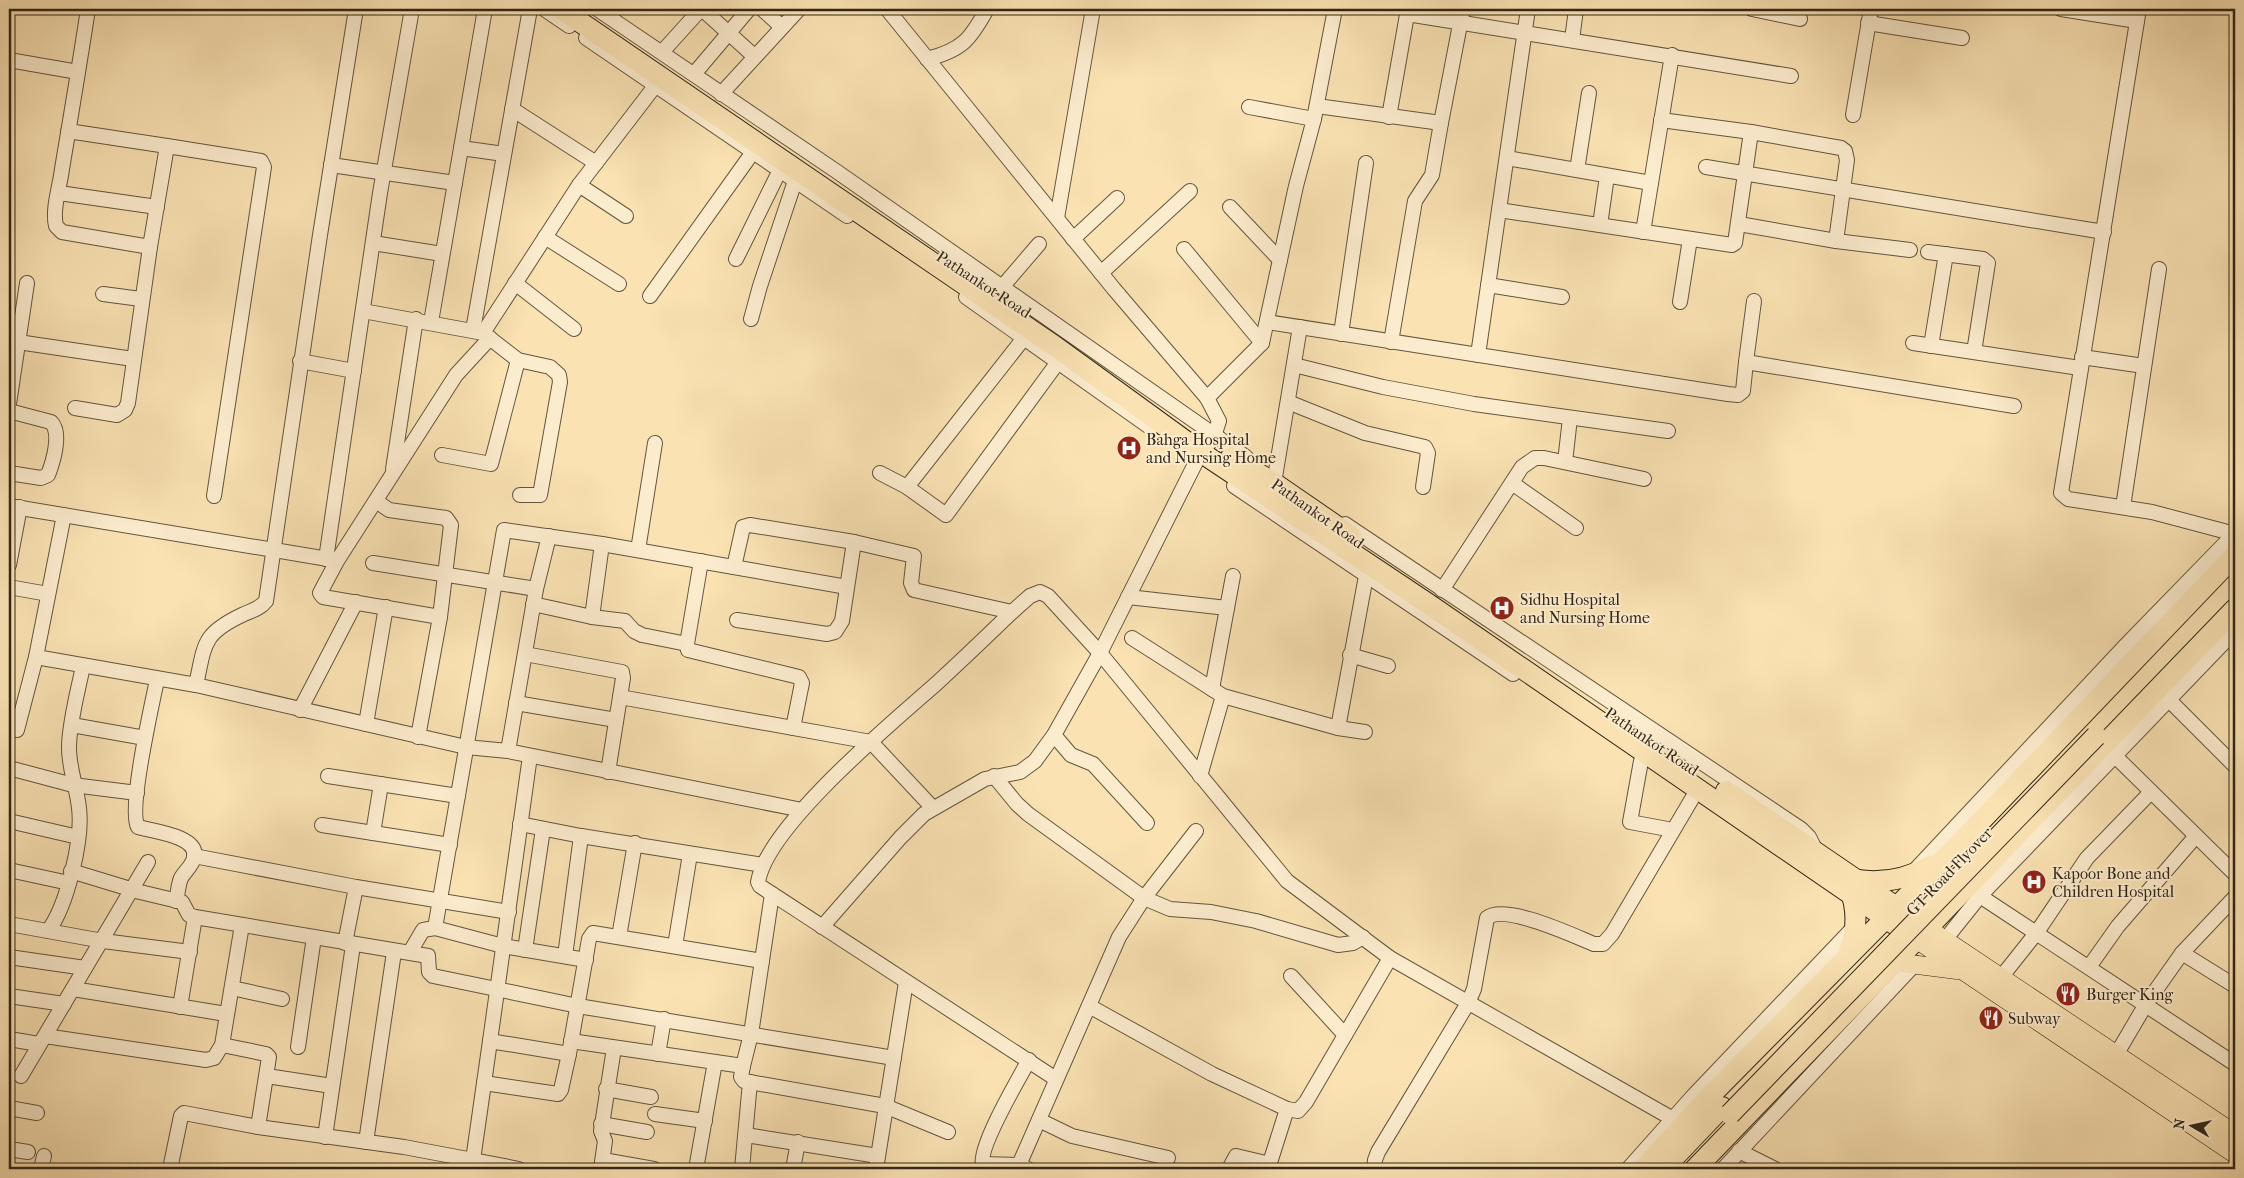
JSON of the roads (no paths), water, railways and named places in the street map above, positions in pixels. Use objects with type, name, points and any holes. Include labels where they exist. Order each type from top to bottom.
[{"type":"highway","points":[[561,9],[1206,448],[1427,603],[1922,933]]},
{"type":"highway","name":"Pathankot Road","points":[[583,9],[996,293],[1057,331],[1206,448],[1275,480],[1816,852],[1854,887]]},
{"type":"highway","points":[[1643,1169],[1713,1094],[1943,860],[2235,555]]},
{"type":"highway","name":"GT Road Flyover","points":[[1663,1169],[1726,1111],[2091,732],[2235,573]]},
{"type":"highway","name":"GT Road Flyover","points":[[2091,732],[2235,592]]},
{"type":"highway","points":[[1695,1169],[2235,608]]},
{"type":"highway","points":[[1854,887],[1873,882],[1909,877],[1943,860]]},
{"type":"highway","points":[[1848,957],[1856,925],[1854,887]]},
{"type":"highway","name":"GT Road Flyover","points":[[1679,1169],[1726,1111]]},
{"type":"main road","points":[[1922,933],[1944,941],[1996,983],[2170,1101],[2235,1134]]},
{"type":"main road","points":[[1922,933],[1965,972]]},
{"type":"main road","points":[[1894,962],[1916,963],[1965,972],[1996,983]]},
{"type":"main road","points":[[2093,1049],[2116,1055],[2235,1154]]},
{"type":"street","points":[[88,9],[58,192],[55,222],[62,232],[150,246]]},
{"type":"street","points":[[196,685],[208,638],[227,622],[259,608],[266,601],[300,361],[356,9]]},
{"type":"street","points":[[412,9],[384,173],[354,371],[332,560],[320,594],[440,617]]},
{"type":"street","points":[[431,322],[485,9]]},
{"type":"street","points":[[482,334],[504,154],[530,9]]},
{"type":"street","points":[[544,9],[1058,362],[1206,448]]},
{"type":"street","points":[[597,9],[836,171],[1002,287],[1366,576],[1820,881],[1854,887]]},
{"type":"street","points":[[662,52],[701,9],[754,56]]},
{"type":"street","points":[[694,74],[748,9]]},
{"type":"street","points":[[762,9],[782,27]]},
{"type":"street","points":[[721,94],[799,9]]},
{"type":"street","points":[[822,927],[913,823],[932,807],[985,778],[1020,772],[1035,761],[1054,735],[1100,653],[1219,421],[1207,398],[1101,273],[887,9]]},
{"type":"street","points":[[927,59],[951,53],[968,39],[988,9]]},
{"type":"street","points":[[1056,218],[1093,9]]},
{"type":"street","points":[[1207,398],[1262,343],[1316,112],[1335,9]]},
{"type":"street","points":[[1478,356],[1528,9]]},
{"type":"street","points":[[1572,40],[1576,9]]},
{"type":"street","points":[[1752,9],[1800,19]]},
{"type":"street","points":[[1853,115],[1871,9]]},
{"type":"street","points":[[1909,877],[2125,646],[2235,534],[2181,518],[2068,498],[2061,493],[2138,15],[2061,9]]},
{"type":"street","points":[[1389,116],[1408,11],[1462,15],[1525,33],[1672,55],[1791,76]]},
{"type":"street","points":[[1391,342],[1416,201],[1432,174],[1462,15]]},
{"type":"street","points":[[1868,23],[1962,38]]},
{"type":"street","points":[[1643,232],[1672,55]]},
{"type":"street","points":[[9,60],[78,72]]},
{"type":"street","points":[[332,560],[376,501],[579,185],[656,86]]},
{"type":"street","points":[[1577,170],[1589,93]]},
{"type":"street","points":[[1249,107],[1389,116],[1441,123]]},
{"type":"street","points":[[512,109],[596,163]]},
{"type":"street","points":[[1661,120],[1751,132],[1841,148],[1845,151],[1847,160],[1836,241]]},
{"type":"street","points":[[68,131],[260,161],[264,167],[214,496]]},
{"type":"street","points":[[1499,210],[1732,245],[1739,224],[1751,132]]},
{"type":"street","points":[[75,408],[121,414],[128,403],[141,299],[167,146]]},
{"type":"street","points":[[461,148],[504,154]]},
{"type":"street","points":[[650,296],[753,152]]},
{"type":"street","points":[[1507,158],[1651,183]]},
{"type":"street","points":[[1341,334],[1366,163]]},
{"type":"street","points":[[331,165],[455,184]]},
{"type":"street","points":[[1706,167],[1746,172],[1842,190],[2104,232]]},
{"type":"street","points":[[736,259],[780,170]]},
{"type":"street","points":[[1600,225],[1607,176]]},
{"type":"street","points":[[751,319],[795,181]]},
{"type":"street","points":[[579,185],[626,216]]},
{"type":"street","points":[[1101,273],[1190,191]]},
{"type":"street","points":[[58,192],[156,207]]},
{"type":"street","points":[[1074,239],[1117,198]]},
{"type":"street","points":[[1230,207],[1280,260]]},
{"type":"street","points":[[1739,224],[1836,241],[1910,250]]},
{"type":"street","points":[[545,238],[619,284]]},
{"type":"street","points":[[1680,302],[1690,239]]},
{"type":"street","points":[[373,243],[442,254]]},
{"type":"street","points":[[1002,287],[1039,244]]},
{"type":"street","points":[[1184,249],[1262,343]]},
{"type":"street","points":[[1928,252],[1982,259],[1988,263],[1974,352]]},
{"type":"street","points":[[1931,346],[1946,254]]},
{"type":"street","points":[[2122,507],[2159,269]]},
{"type":"street","points":[[9,404],[27,283]]},
{"type":"street","points":[[515,283],[574,329]]},
{"type":"street","points":[[1488,285],[1562,297]]},
{"type":"street","points":[[103,294],[141,299]]},
{"type":"street","points":[[1267,322],[1735,395],[1743,391],[1754,301]]},
{"type":"street","points":[[363,310],[431,322],[482,334],[518,360],[550,367],[559,375],[560,382],[540,495],[520,495]]},
{"type":"street","points":[[392,474],[416,319]]},
{"type":"street","points":[[1300,327],[1275,480],[1801,829],[1809,837],[1816,852]]},
{"type":"street","points":[[907,487],[1024,338]]},
{"type":"street","points":[[18,342],[133,359]]},
{"type":"street","points":[[1913,343],[1974,352],[2081,363],[2144,366]]},
{"type":"street","points":[[442,455],[491,464],[518,360]]},
{"type":"street","points":[[300,361],[354,371]]},
{"type":"street","points":[[880,472],[907,487],[946,515],[1058,362]]},
{"type":"street","points":[[1746,362],[2014,406]]},
{"type":"street","points":[[1294,365],[1411,393],[1668,431]]},
{"type":"street","points":[[1288,402],[1364,433],[1425,447],[1428,453],[1423,487]]},
{"type":"street","points":[[9,411],[51,422],[54,425],[56,436],[48,475],[41,478],[9,473]]},
{"type":"street","points":[[1565,462],[1570,418]]},
{"type":"street","points":[[638,550],[655,443]]},
{"type":"street","points":[[1442,590],[1522,467],[1535,458],[1644,478]]},
{"type":"street","points":[[1512,483],[1576,528]]},
{"type":"street","points":[[376,501],[389,510],[438,516],[450,521],[451,529],[440,617],[418,737]]},
{"type":"street","points":[[9,565],[14,506],[332,560]]},
{"type":"street","points":[[17,730],[36,658],[64,515]]},
{"type":"street","points":[[734,567],[742,532],[747,525],[854,542],[914,556],[911,583],[914,590],[1012,612]]},
{"type":"street","points":[[436,928],[504,530],[602,544],[846,586]]},
{"type":"street","points":[[508,751],[533,604],[549,536]]},
{"type":"street","points":[[737,620],[832,634],[838,630],[842,621],[854,542]]},
{"type":"street","points":[[592,617],[602,544]]},
{"type":"street","points":[[701,561],[687,644],[690,651],[799,677],[802,683],[793,728]]},
{"type":"street","points":[[373,564],[536,589]]},
{"type":"street","points":[[1200,776],[1217,693],[1232,576]]},
{"type":"street","points":[[1338,728],[1366,576]]},
{"type":"street","points":[[9,587],[48,594]]},
{"type":"street","points":[[1056,1079],[760,886],[758,880],[768,854],[802,810],[1012,612],[1036,593],[1044,592],[1100,653],[1287,881],[1390,958],[1673,1119]]},
{"type":"street","points":[[1128,597],[1227,608]]},
{"type":"street","points":[[300,710],[356,602]]},
{"type":"street","points":[[533,604],[592,617],[624,621],[634,631],[642,635],[687,644]]},
{"type":"street","points":[[366,724],[386,607]]},
{"type":"street","points":[[1944,941],[1980,896],[2114,755],[2169,700],[2230,646],[2235,631]]},
{"type":"street","points":[[1132,638],[1217,693],[1338,728],[1365,732]]},
{"type":"street","points":[[525,654],[617,669],[622,672],[624,678],[608,772]]},
{"type":"street","points":[[1350,655],[1388,666]]},
{"type":"street","points":[[36,658],[157,680],[196,685],[466,747],[508,751],[802,810]]},
{"type":"street","points":[[48,931],[58,917],[70,877],[78,837],[79,808],[72,784],[69,748],[83,666]]},
{"type":"street","points":[[157,680],[145,738],[137,794],[136,822],[138,827],[188,842],[194,848],[194,856],[181,878],[176,901]]},
{"type":"street","points":[[620,697],[872,742],[932,807]]},
{"type":"street","points":[[2169,700],[2235,766]]},
{"type":"street","points":[[516,703],[616,720]]},
{"type":"street","points":[[72,726],[145,738]]},
{"type":"street","points":[[1054,735],[1071,755],[1093,764],[1147,823]]},
{"type":"street","points":[[2114,755],[2235,874]]},
{"type":"street","points":[[473,1160],[530,756]]},
{"type":"street","points":[[1641,761],[1630,822],[1673,830]]},
{"type":"street","points":[[9,768],[72,784],[137,794]]},
{"type":"street","points":[[328,776],[458,796]]},
{"type":"street","points":[[994,776],[1028,814],[1144,898],[1170,909],[1211,912],[1256,920],[1338,945],[1353,942],[1363,937]]},
{"type":"street","points":[[373,833],[381,784]]},
{"type":"street","points":[[1996,983],[2037,932],[2087,858],[2151,792]]},
{"type":"street","points":[[1374,1169],[1378,1152],[1474,990],[1487,918],[1491,914],[1500,914],[1540,922],[1594,944],[1603,944],[1612,934],[1693,796]]},
{"type":"street","points":[[9,821],[78,837]]},
{"type":"street","points":[[520,824],[581,836],[635,843],[690,854],[764,865]]},
{"type":"street","points":[[322,825],[450,845]]},
{"type":"street","points":[[525,950],[543,829]]},
{"type":"street","points":[[1028,1060],[986,1143],[982,1158],[984,1164],[1000,1162],[1024,1167],[1039,1120],[1119,936],[1144,898],[1196,831]]},
{"type":"street","points":[[565,956],[581,836]]},
{"type":"street","points":[[2089,967],[2118,926],[2196,836]]},
{"type":"street","points":[[619,937],[635,843]]},
{"type":"street","points":[[675,946],[690,854]]},
{"type":"street","points":[[194,856],[356,887],[440,899],[509,912]]},
{"type":"street","points":[[21,1076],[103,941],[148,862]]},
{"type":"street","points":[[9,870],[70,877],[176,901],[184,904],[189,915],[195,917],[394,952],[410,952],[429,957],[429,972],[433,976],[496,991],[894,1058]]},
{"type":"street","points":[[325,1137],[356,887]]},
{"type":"street","points":[[772,894],[751,1034],[743,1066],[742,1079],[885,1106],[948,1132]]},
{"type":"street","points":[[1980,896],[2235,1064]]},
{"type":"street","points":[[2116,1055],[2146,1004],[2182,953],[2235,897]]},
{"type":"street","points":[[180,1007],[195,917]]},
{"type":"street","points":[[9,924],[103,941],[190,952]]},
{"type":"street","points":[[9,1039],[42,1040],[206,1060],[214,1058],[222,1045],[242,925]]},
{"type":"street","points":[[1628,1169],[1856,925]]},
{"type":"street","points":[[410,952],[423,930],[436,928],[504,946],[586,960]]},
{"type":"street","points":[[484,1083],[558,1094],[561,1090],[578,1006],[588,939],[593,933],[762,961]]},
{"type":"street","points":[[298,1047],[314,937]]},
{"type":"street","points":[[366,1142],[394,952]]},
{"type":"street","points":[[2182,953],[2235,986]]},
{"type":"street","points":[[9,957],[85,968]]},
{"type":"street","points":[[1089,1006],[1212,1074],[1287,1109],[1298,1111],[1345,1036],[1390,958]]},
{"type":"street","points":[[1722,1169],[1916,963]]},
{"type":"street","points":[[1291,976],[1345,1036]]},
{"type":"street","points":[[746,1136],[798,1142],[877,1162],[906,982]]},
{"type":"street","points":[[232,988],[282,998]]},
{"type":"street","points":[[73,989],[226,1014]]},
{"type":"street","points":[[9,996],[64,1004]]},
{"type":"street","points":[[658,1054],[664,1019]]},
{"type":"street","points":[[490,1040],[570,1047],[614,1048],[743,1066]]},
{"type":"street","points":[[222,1045],[268,1055],[270,1060],[258,1127]]},
{"type":"street","points":[[614,1048],[600,1133],[605,1141],[602,1165],[654,1169]]},
{"type":"street","points":[[696,1169],[715,1062]]},
{"type":"street","points":[[267,1076],[332,1086]]},
{"type":"street","points":[[742,1169],[750,1082]]},
{"type":"street","points":[[606,1089],[651,1097]]},
{"type":"street","points":[[9,1108],[37,1113]]},
{"type":"street","points":[[1229,1169],[1236,1156],[1269,1167],[1287,1109]]},
{"type":"street","points":[[170,1169],[183,1113],[519,1169]]},
{"type":"street","points":[[655,1114],[705,1121]]},
{"type":"street","points":[[1039,1120],[1072,1136],[1168,1158]]},
{"type":"street","points":[[601,1124],[647,1132]]},
{"type":"street","points":[[793,1169],[798,1142]]},
{"type":"street","points":[[9,1149],[28,1152]]},
{"type":"street","points":[[1738,1152],[1775,1169]]},
{"type":"place","name":"Bahga Hospital and Nursing Home","points":[[1129,448]]},
{"type":"place","name":"Sidhu Hospital and Nursing Home","points":[[1502,608]]},
{"type":"place","name":"Kapoor Bone and Children Hospital","points":[[2034,882]]},
{"type":"place","name":"Burger King","points":[[2068,994]]},
{"type":"place","name":"Subway","points":[[1991,1018]]}]
